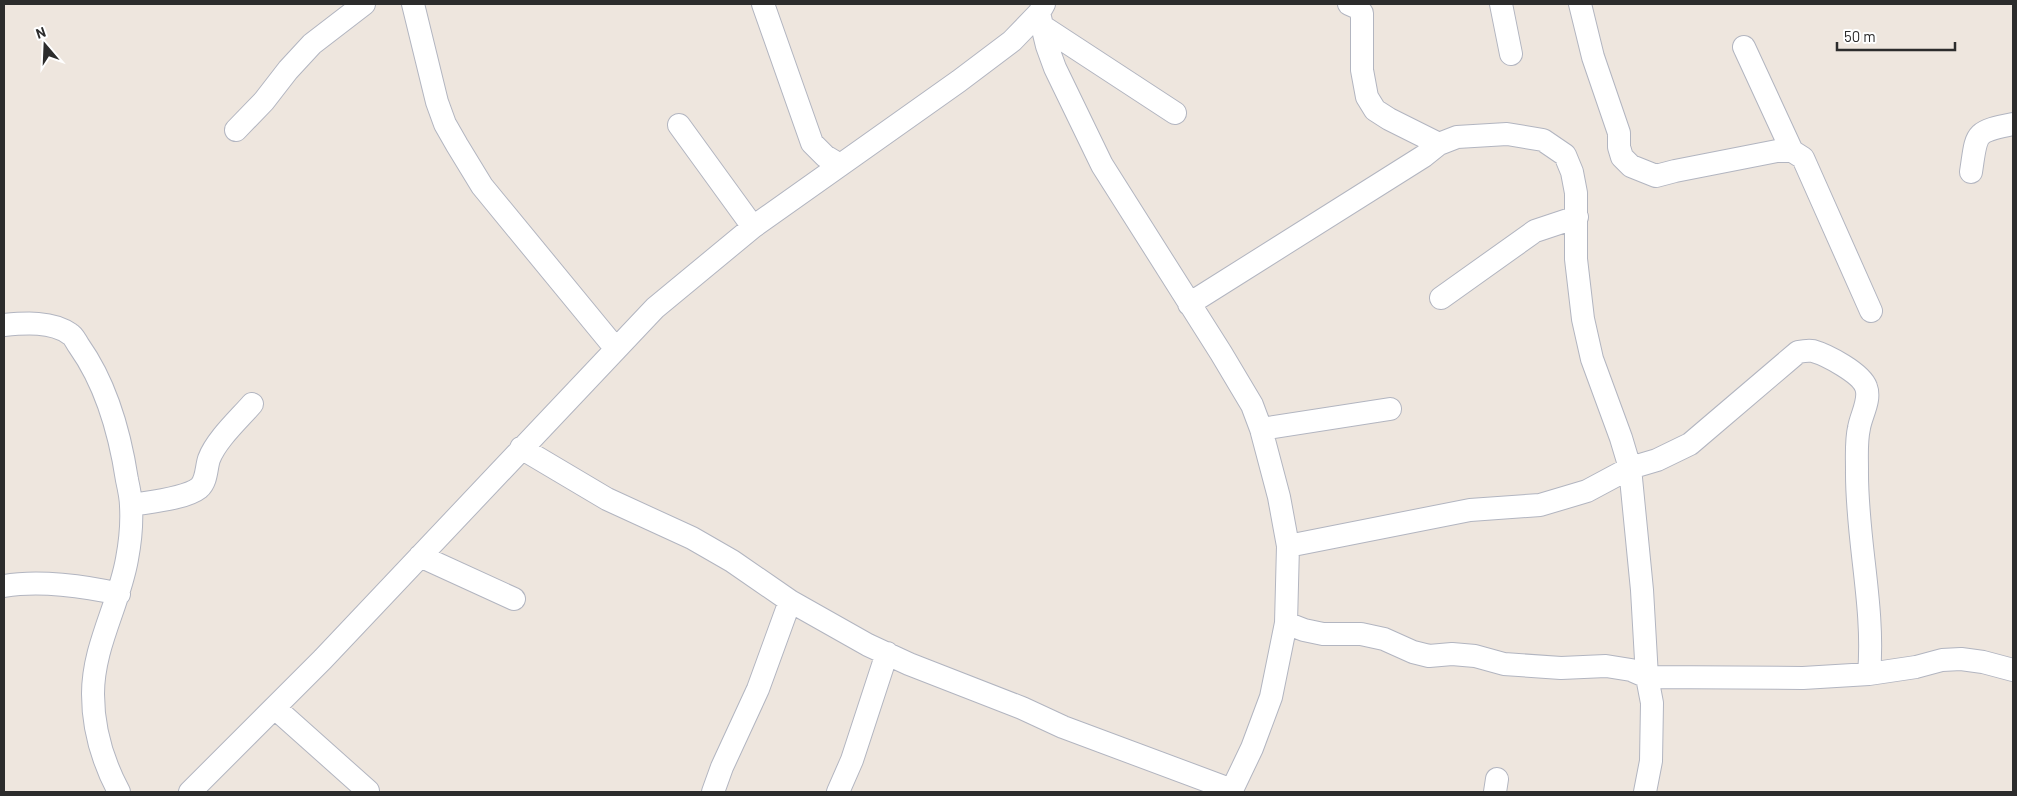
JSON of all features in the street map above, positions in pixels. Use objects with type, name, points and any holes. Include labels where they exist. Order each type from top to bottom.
[{"type":"street","points":[[236,130],[264,101],[288,70],[312,44],[364,4]]},
{"type":"street","points":[[413,4],[437,102],[445,124],[457,146],[482,186],[616,349]]},
{"type":"street","points":[[763,4],[812,143],[825,156],[840,165]]},
{"type":"street","points":[[1349,4],[1358,8],[1364,20],[1362,70],[1367,97],[1375,110],[1439,144]]},
{"type":"street","points":[[1501,4],[1511,54]]},
{"type":"street","points":[[1580,4],[1593,57],[1619,134],[1619,147],[1622,157],[1631,166],[1656,176],[1674,170],[1792,151]]},
{"type":"street","points":[[521,448],[607,499],[692,538],[790,601],[887,654],[1022,708],[1063,727],[1232,791],[1252,748],[1271,697],[1286,623],[1288,546],[1279,497],[1261,429],[1252,405],[1221,352],[1102,165],[1055,68],[1042,14]]},
{"type":"street","points":[[190,792],[275,708],[655,308],[753,227],[989,58],[1012,41],[1042,14]]},
{"type":"street","points":[[1042,14],[1175,113]]},
{"type":"street","points":[[1744,47],[1792,151],[1803,158],[1871,311]]},
{"type":"street","points":[[679,124],[753,227]]},
{"type":"street","points":[[1971,172],[1975,144],[1981,133],[1990,128],[2013,124]]},
{"type":"street","points":[[1189,304],[1424,156],[1439,144],[1457,137],[1479,134],[1507,134],[1543,140],[1564,155],[1576,193],[1576,259],[1585,327],[1592,358],[1630,468],[1642,590],[1647,677],[1652,703],[1651,761],[1645,792]]},
{"type":"street","points":[[1441,298],[1535,232],[1577,217]]},
{"type":"street","points":[[4,325],[47,324],[71,334],[90,362],[105,394],[124,457],[132,505],[128,558],[119,594],[103,634],[93,694],[98,739],[109,773],[119,792]]},
{"type":"street","points":[[1288,546],[1470,510],[1540,506],[1587,491],[1630,468],[1657,460],[1690,444],[1798,352],[1812,351],[1838,362],[1860,378],[1866,387],[1867,397],[1858,428],[1857,477],[1871,649],[1869,674]]},
{"type":"street","points":[[132,505],[188,493],[200,487],[214,449],[252,404]]},
{"type":"street","points":[[1261,429],[1390,409]]},
{"type":"street","points":[[420,556],[514,599]]},
{"type":"street","points":[[4,586],[21,583],[96,588],[119,594]]},
{"type":"street","points":[[714,792],[722,767],[758,689],[790,601]]},
{"type":"street","points":[[1286,623],[1304,630],[1323,634],[1361,634],[1384,639],[1413,652],[1429,656],[1452,654],[1475,656],[1504,664],[1561,668],[1606,666],[1631,670],[1647,677],[1803,678],[1869,674],[1916,667],[1942,660],[1961,659],[1983,662],[2013,670]]},
{"type":"street","points":[[838,792],[852,760],[887,654]]},
{"type":"street","points":[[275,708],[368,790]]}]
